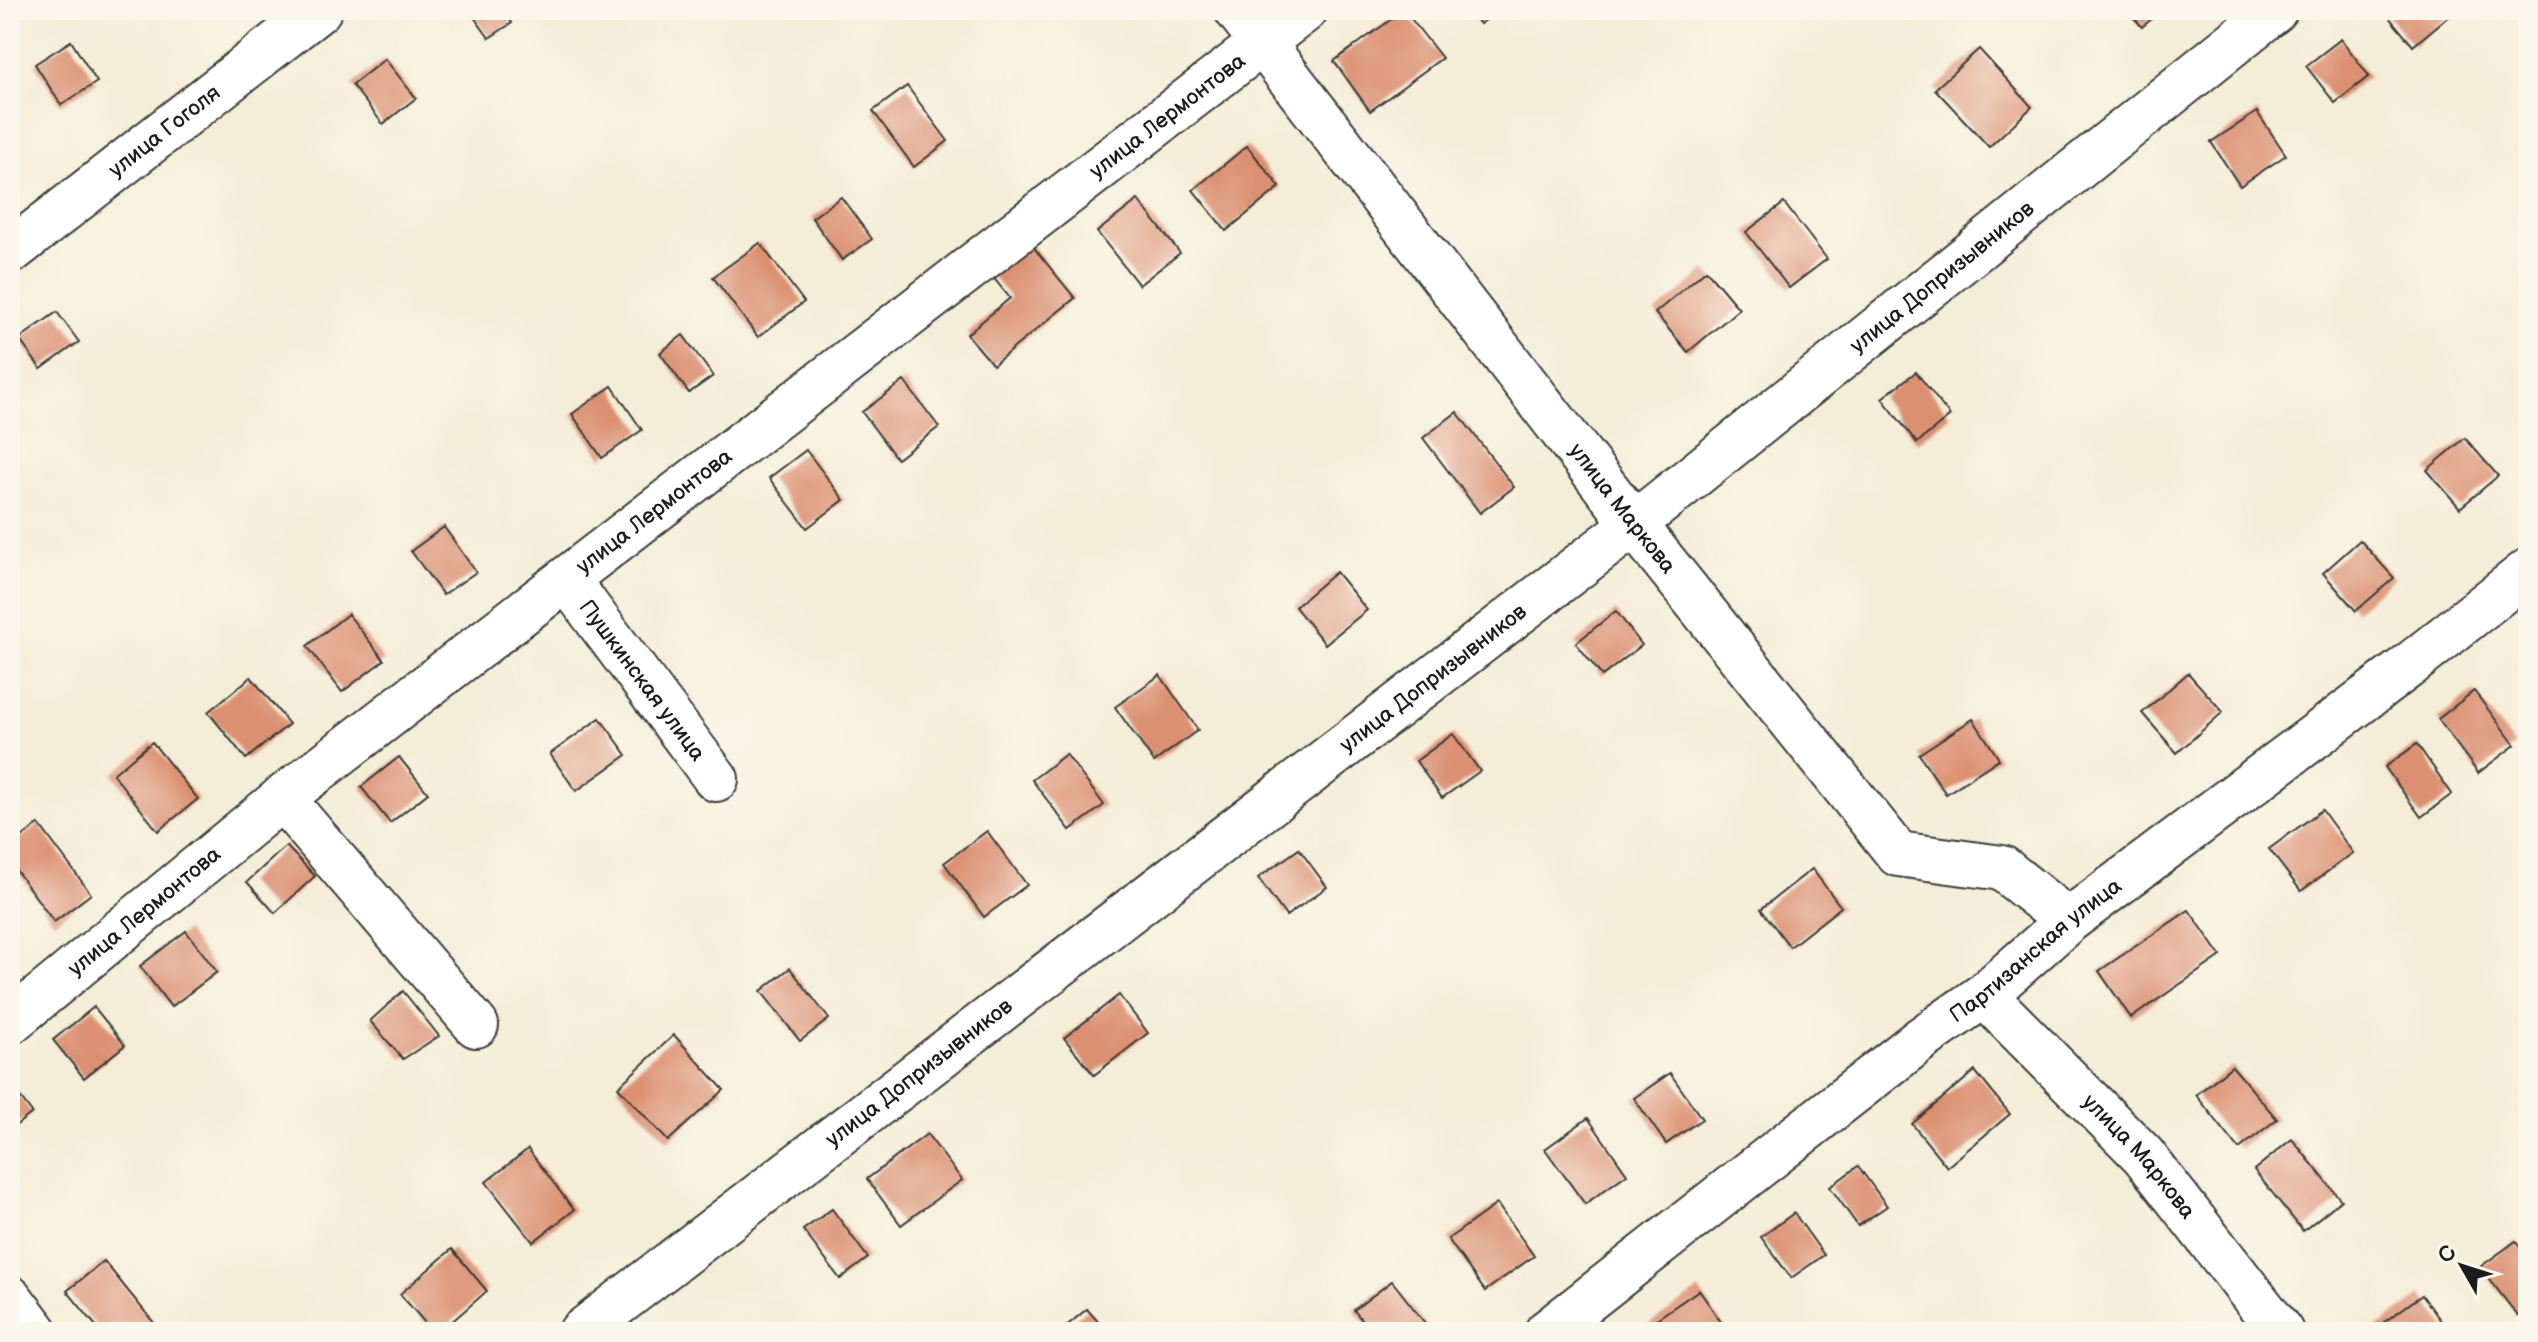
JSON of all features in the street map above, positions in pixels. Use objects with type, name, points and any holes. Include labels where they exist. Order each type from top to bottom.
[{"type":"street","name":"улица Гоголя","points":[[10,252],[319,10]]},
{"type":"street","name":"улица Лермонтова","points":[[10,1022],[282,798],[568,581],[1249,27],[1305,10]]},
{"type":"street","name":"улица Допризывников","points":[[581,1332],[1634,524],[2275,10]]},
{"type":"street","name":"улица Маркова","points":[[1249,27],[1634,524],[1898,854],[2002,868],[2068,921]]},
{"type":"street","name":"Партизанская улица","points":[[1547,1332],[1920,1040],[1984,995],[2068,921],[2407,667],[2528,571]]},
{"type":"street","name":"Пушкинская улица","points":[[568,581],[716,779]]},
{"type":"street","points":[[282,798],[476,1025]]},
{"type":"street","name":"улица Маркова","points":[[1984,995],[2143,1155],[2281,1332]]},
{"type":"street","points":[[10,1298],[36,1332]]},
{"type":"building","points":[[469,10],[503,10],[512,23],[489,38]]},
{"type":"building","points":[[1404,10],[1442,58],[1370,111],[1334,61]]},
{"type":"building","points":[[1470,10],[1500,10],[1480,24]]},
{"type":"building","points":[[2127,10],[2162,10],[2142,27]]},
{"type":"building","points":[[2383,10],[2456,10],[2413,46]]},
{"type":"building","points":[[2341,39],[2369,76],[2335,103],[2306,66]]},
{"type":"building","points":[[71,41],[97,82],[61,105],[35,64]]},
{"type":"building","points":[[1979,49],[2032,107],[1989,147],[1935,89]]},
{"type":"building","points":[[385,59],[416,98],[383,124],[352,85]]},
{"type":"building","points":[[907,86],[948,141],[914,167],[873,111]]},
{"type":"building","points":[[2257,112],[2286,155],[2240,186],[2211,142]]},
{"type":"building","points":[[1247,146],[1280,187],[1226,231],[1193,190]]},
{"type":"building","points":[[841,197],[872,239],[842,260],[812,218]]},
{"type":"building","points":[[1138,200],[1180,253],[1139,285],[1097,232]]},
{"type":"building","points":[[1784,203],[1827,259],[1789,288],[1746,232]]},
{"type":"building","points":[[1026,238],[1075,298],[993,365],[967,334],[1010,298],[987,270]]},
{"type":"building","points":[[760,243],[804,302],[758,337],[713,277]]},
{"type":"building","points":[[1706,270],[1739,309],[1688,352],[1655,313]]},
{"type":"building","points":[[57,312],[79,342],[41,369],[19,339]]},
{"type":"building","points":[[683,335],[713,376],[689,393],[660,353]]},
{"type":"building","points":[[1916,372],[1950,416],[1917,443],[1882,398]]},
{"type":"building","points":[[904,381],[939,427],[897,459],[862,412]]},
{"type":"building","points":[[612,386],[642,430],[602,458],[572,414]]},
{"type":"building","points":[[1457,412],[1514,487],[1480,513],[1423,438]]},
{"type":"building","points":[[2465,438],[2498,476],[2460,508],[2427,470]]},
{"type":"building","points":[[806,450],[844,500],[807,528],[769,478]]},
{"type":"building","points":[[444,527],[476,572],[443,595],[411,551]]},
{"type":"building","points":[[2360,540],[2394,578],[2356,611],[2323,573]]},
{"type":"building","points":[[1336,572],[1367,610],[1325,644],[1295,607]]},
{"type":"building","points":[[1616,611],[1642,645],[1602,676],[1576,643]]},
{"type":"building","points":[[348,614],[384,660],[342,692],[307,646]]},
{"type":"building","points":[[2188,673],[2223,712],[2177,753],[2142,713]]},
{"type":"building","points":[[1160,675],[1198,730],[1154,762],[1115,707]]},
{"type":"building","points":[[251,677],[289,724],[246,759],[208,712]]},
{"type":"building","points":[[2474,691],[2515,745],[2478,773],[2438,719]]},
{"type":"building","points":[[600,718],[627,755],[576,791],[550,754]]},
{"type":"building","points":[[1973,719],[1999,759],[1946,794],[1919,754]]},
{"type":"building","points":[[1453,734],[1480,771],[1442,798],[1416,761]]},
{"type":"building","points":[[152,742],[198,799],[158,831],[113,774]]},
{"type":"building","points":[[2417,744],[2452,794],[2421,817],[2385,767]]},
{"type":"building","points":[[1066,754],[1104,805],[1070,830],[1032,780]]},
{"type":"building","points":[[399,757],[428,793],[390,823],[361,787]]},
{"type":"building","points":[[2322,810],[2353,853],[2301,891],[2269,849]]},
{"type":"building","points":[[39,824],[91,894],[54,922],[10,862],[10,846]]},
{"type":"building","points":[[987,831],[1027,885],[984,917],[944,863]]},
{"type":"building","points":[[286,846],[315,876],[275,913],[247,882]]},
{"type":"building","points":[[1299,849],[1327,887],[1286,916],[1258,878]]},
{"type":"building","points":[[1812,869],[1841,907],[1790,947],[1761,909]]},
{"type":"building","points":[[2189,910],[2221,956],[2131,1018],[2099,971]]},
{"type":"building","points":[[186,931],[217,972],[171,1007],[140,966]]},
{"type":"building","points":[[790,968],[829,1019],[800,1041],[761,991]]},
{"type":"building","points":[[403,991],[439,1036],[403,1059],[370,1021]]},
{"type":"building","points":[[1119,995],[1148,1033],[1094,1075],[1064,1038]]},
{"type":"building","points":[[94,1007],[125,1045],[84,1078],[53,1040]]},
{"type":"building","points":[[674,1035],[724,1090],[668,1141],[618,1087]]},
{"type":"building","points":[[2232,1066],[2277,1119],[2239,1149],[2196,1095]]},
{"type":"building","points":[[1975,1071],[2010,1114],[1947,1167],[1912,1124]]},
{"type":"building","points":[[1670,1073],[1702,1119],[1666,1144],[1634,1098]]},
{"type":"building","points":[[10,1084],[32,1113],[10,1130]]},
{"type":"building","points":[[1588,1118],[1627,1174],[1585,1204],[1545,1149]]},
{"type":"building","points":[[927,1134],[962,1180],[901,1225],[867,1179]]},
{"type":"building","points":[[2292,1139],[2341,1200],[2303,1231],[2254,1170]]},
{"type":"building","points":[[528,1149],[574,1210],[533,1242],[486,1182]]},
{"type":"building","points":[[1858,1166],[1887,1206],[1858,1226],[1830,1187]]},
{"type":"building","points":[[1497,1204],[1534,1256],[1485,1291],[1448,1239]]},
{"type":"building","points":[[832,1209],[868,1258],[840,1279],[803,1230]]},
{"type":"building","points":[[1794,1213],[1824,1255],[1791,1278],[1761,1237]]},
{"type":"building","points":[[2516,1241],[2528,1257],[2528,1308],[2518,1316],[2480,1267]]},
{"type":"building","points":[[452,1249],[487,1291],[440,1332],[433,1332],[400,1294]]},
{"type":"building","points":[[104,1261],[159,1329],[155,1332],[101,1332],[67,1291]]},
{"type":"building","points":[[1392,1281],[1432,1332],[1371,1332],[1354,1310]]},
{"type":"building","points":[[1699,1290],[1728,1332],[1644,1332],[1642,1329]]},
{"type":"building","points":[[2422,1295],[2449,1332],[2379,1332],[2376,1328]]},
{"type":"building","points":[[1087,1309],[1107,1332],[1059,1332]]}]
